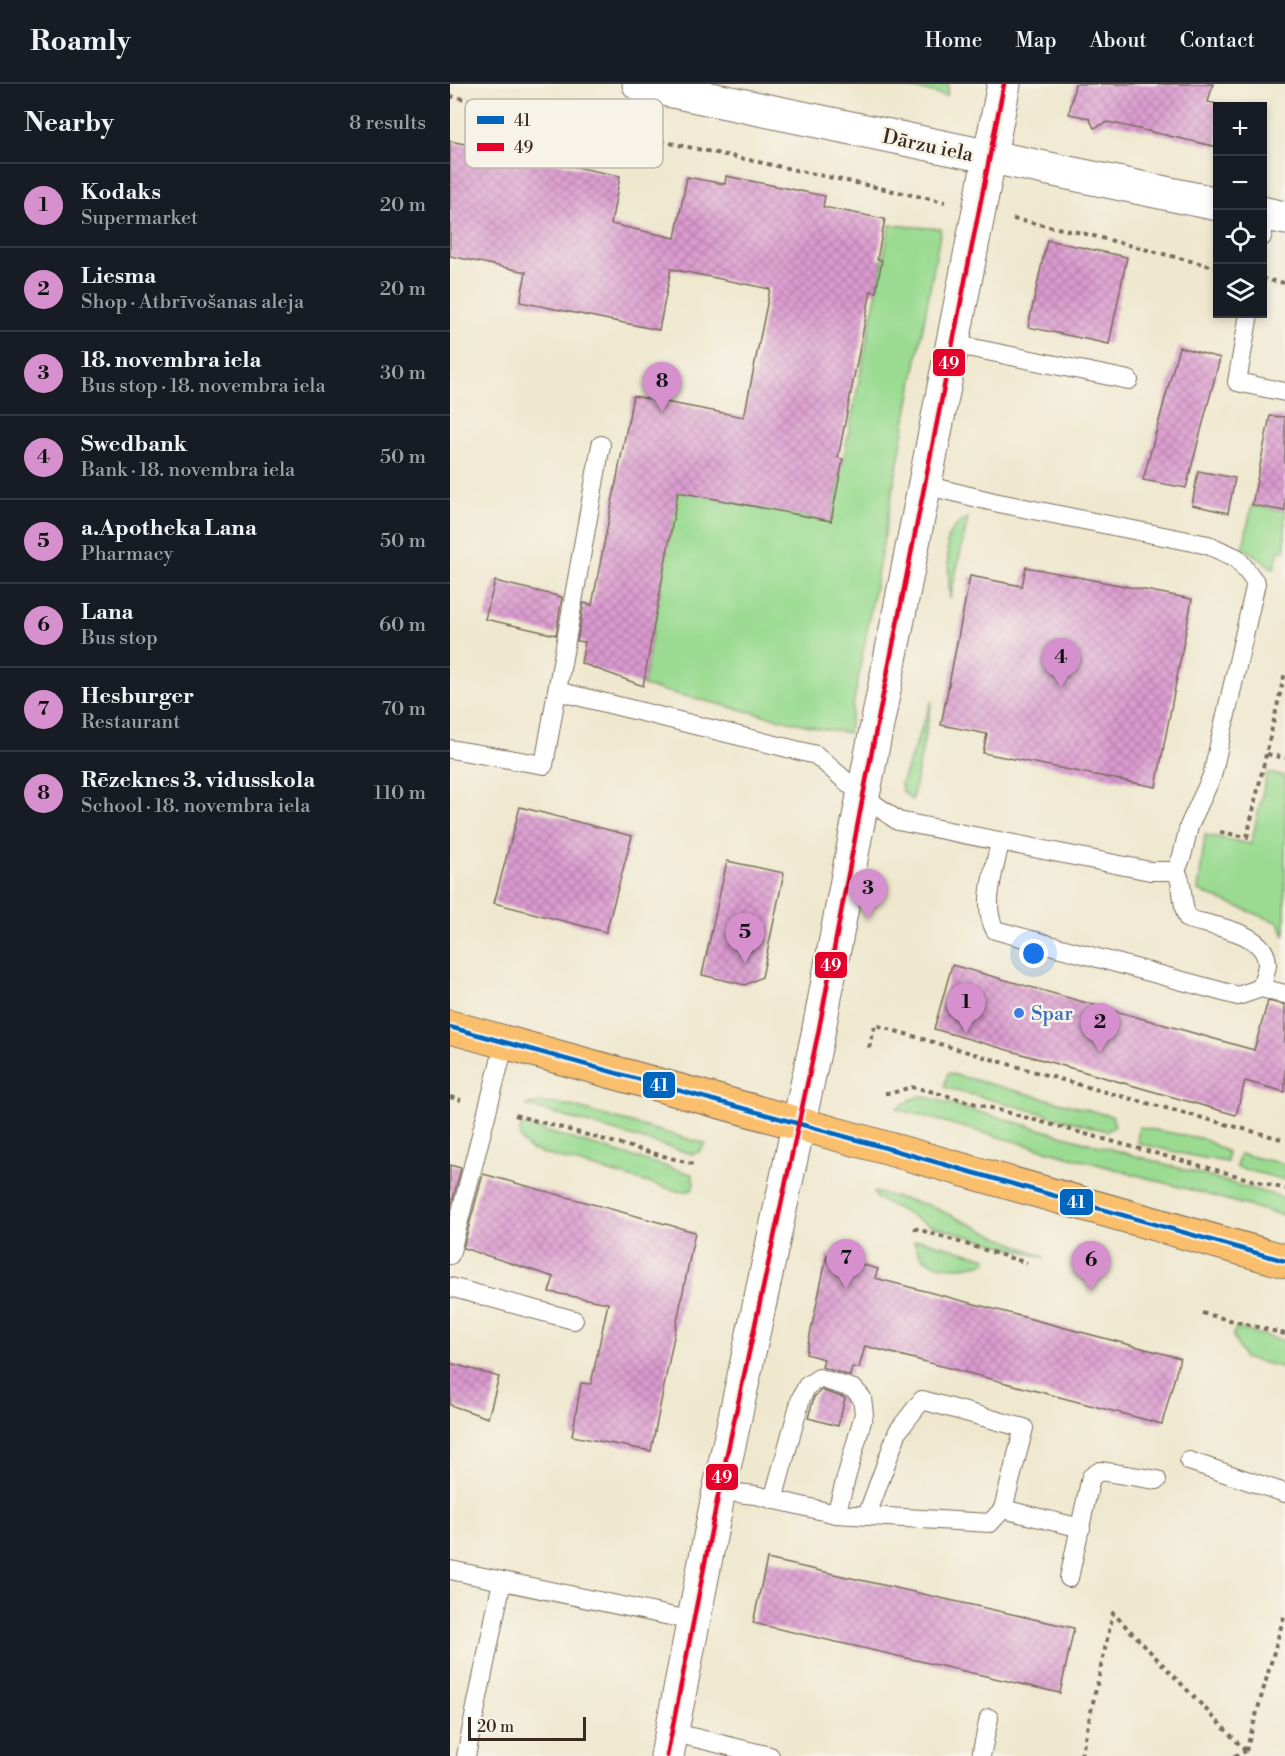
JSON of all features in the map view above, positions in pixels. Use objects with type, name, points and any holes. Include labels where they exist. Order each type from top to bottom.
[{"type":"main road","points":[[450,1027],[872,1143],[1285,1261]]},
{"type":"street","name":"Dārzu iela","points":[[639,84],[1213,203]]},
{"type":"street","points":[[669,1744],[719,1491],[818,1034],[1004,84]]},
{"type":"lane","points":[[1248,318],[1237,382],[1285,392]]},
{"type":"lane","points":[[953,344],[1129,380]]},
{"type":"lane","points":[[450,749],[544,765],[601,445]]},
{"type":"lane","points":[[925,485],[994,502],[1208,545],[1237,558],[1256,583],[1212,776],[1189,826],[1176,871]]},
{"type":"lane","points":[[557,691],[816,755],[863,796],[898,821],[1150,871],[1176,871]]},
{"type":"lane","points":[[1000,842],[988,907],[990,920],[995,930],[1238,996],[1261,988],[1285,994]]},
{"type":"lane","points":[[1176,871],[1181,879],[1184,910],[1188,919],[1246,935],[1260,945],[1267,964],[1261,988]]},
{"type":"lane","points":[[450,1256],[505,1042]]},
{"type":"lane","points":[[450,1287],[574,1320]]},
{"type":"lane","points":[[773,1500],[801,1398],[807,1386],[819,1378],[854,1389],[862,1398],[864,1414],[836,1514]]},
{"type":"lane","points":[[719,1491],[755,1495],[836,1514],[990,1523],[1003,1509],[1024,1428],[922,1400],[898,1431],[867,1515]]},
{"type":"lane","points":[[1189,1461],[1285,1493]]},
{"type":"lane","points":[[1069,1578],[1091,1477],[1100,1472],[1157,1480]]},
{"type":"lane","points":[[1003,1509],[1081,1528]]},
{"type":"lane","points":[[450,1570],[694,1620]]},
{"type":"lane","points":[[466,1756],[502,1581]]},
{"type":"lane","points":[[981,1756],[989,1718]]},
{"type":"lane","points":[[669,1744],[770,1756]]},
{"type":"path","points":[[450,96],[465,99]]},
{"type":"path","points":[[663,141],[925,197],[1082,233],[1213,267]]},
{"type":"path","points":[[1267,280],[1285,283]]},
{"type":"path","points":[[1189,826],[1247,837],[1285,672]]},
{"type":"path","points":[[1267,754],[1285,758]]},
{"type":"path","points":[[869,1048],[875,1025],[1087,1087],[1285,1140]]},
{"type":"path","points":[[885,1093],[911,1087],[926,1090],[1285,1189]]},
{"type":"path","points":[[450,1096],[696,1165]]},
{"type":"path","points":[[914,1228],[1027,1263]]},
{"type":"path","points":[[1202,1313],[1285,1334]]},
{"type":"path","points":[[1081,1756],[1113,1613],[1246,1751]]},
{"type":"path","points":[[1246,1751],[1285,1613]]},
{"type":"path","points":[[1234,1756],[1246,1751]]},
{"type":"green space","points":[[894,84],[949,84],[947,96]]},
{"type":"green space","points":[[890,225],[941,229],[848,733],[818,728],[643,686],[678,490],[831,521]]},
{"type":"green space","points":[[1252,505],[1285,511],[1285,551],[1279,550],[1274,569],[1243,547]]},
{"type":"green space","points":[[968,518],[950,599],[947,539],[956,526]]},
{"type":"green space","points":[[932,701],[912,800],[902,791],[901,783]]},
{"type":"green space","points":[[1267,773],[1285,776],[1285,936],[1279,923],[1198,891],[1205,835],[1251,844]]},
{"type":"green space","points":[[948,1073],[1112,1116],[1115,1126],[1107,1131],[944,1087]]},
{"type":"green space","points":[[922,1096],[1285,1198],[1285,1216],[897,1109],[912,1099]]},
{"type":"green space","points":[[542,1103],[567,1105],[706,1144],[699,1152],[692,1154],[525,1105]]},
{"type":"green space","points":[[524,1125],[692,1174],[694,1184],[692,1190],[681,1192],[531,1150],[520,1138],[521,1127]]},
{"type":"green space","points":[[1139,1127],[1204,1139],[1227,1152],[1227,1162],[1137,1143]]},
{"type":"green space","points":[[1240,1154],[1285,1164],[1285,1180],[1236,1167]]},
{"type":"green space","points":[[874,1192],[928,1205],[1046,1258],[929,1225],[876,1198]]},
{"type":"green space","points":[[922,1240],[987,1258],[987,1262],[955,1267],[934,1264],[918,1251],[914,1241]]},
{"type":"green space","points":[[1236,1328],[1285,1341],[1285,1368],[1244,1358],[1233,1336]]},
{"type":"building","points":[[1075,84],[1213,84],[1208,102],[1213,103],[1213,146],[1108,122],[1094,128],[1089,118],[1069,114]]},
{"type":"building","points":[[450,141],[465,144],[465,168],[581,168],[620,176],[611,224],[675,238],[687,177],[725,184],[726,176],[825,196],[823,207],[885,219],[877,259],[882,260],[876,292],[871,291],[838,458],[843,459],[831,521],[678,492],[643,686],[581,663],[585,642],[577,641],[584,603],[592,605],[633,396],[744,417],[770,289],[671,269],[659,330],[520,302],[526,272],[450,256]]},
{"type":"building","points":[[1047,240],[1127,257],[1109,344],[1028,327]]},
{"type":"building","points":[[1179,347],[1220,358],[1186,488],[1143,480]]},
{"type":"building","points":[[1270,416],[1285,417],[1285,511],[1252,505]]},
{"type":"building","points":[[1198,471],[1235,478],[1228,513],[1192,505]]},
{"type":"building","points":[[1026,567],[1192,599],[1156,787],[983,753],[987,734],[941,725],[970,576],[1022,586]]},
{"type":"building","points":[[495,581],[562,597],[556,635],[485,619]]},
{"type":"building","points":[[520,807],[632,836],[606,932],[494,903]]},
{"type":"building","points":[[727,861],[784,873],[762,977],[745,985],[702,975]]},
{"type":"building","points":[[952,965],[1254,1050],[1268,1001],[1285,1005],[1285,1092],[1245,1081],[1236,1115],[934,1029]]},
{"type":"building","points":[[450,1165],[461,1168],[450,1210]]},
{"type":"building","points":[[483,1174],[695,1232],[651,1451],[572,1436],[581,1383],[591,1384],[608,1303],[549,1292],[554,1277],[463,1248]]},
{"type":"building","points":[[827,1255],[878,1269],[875,1278],[1180,1358],[1162,1424],[865,1346],[859,1368],[852,1367],[850,1376],[822,1367],[824,1359],[806,1354]]},
{"type":"building","points":[[450,1363],[499,1377],[488,1418],[450,1405]]},
{"type":"building","points":[[821,1390],[845,1398],[838,1426],[808,1418],[814,1397]]},
{"type":"building","points":[[767,1559],[1074,1628],[1060,1693],[753,1623]]},
{"type":"transit line","name":"49","points":[[667,1756],[719,1491],[818,1034],[1004,84]]},
{"type":"transit line","name":"41","points":[[450,1027],[1285,1261]]},
{"type":"place","name":"Rēzeknes 3. vidusskola","points":[[662,412]]},
{"type":"place","name":"Swedbank","points":[[1061,688]]},
{"type":"place","name":"18. novembra iela","points":[[868,919]]},
{"type":"place","name":"a.Apotheka Lana","points":[[745,963]]},
{"type":"place","name":"Spar","points":[[1019,1013]]},
{"type":"place","name":"Kodaks","points":[[966,1033]]},
{"type":"place","name":"Liesma","points":[[1100,1053]]},
{"type":"place","name":"Hesburger","points":[[846,1289]]},
{"type":"place","name":"Lana","points":[[1091,1291]]}]
